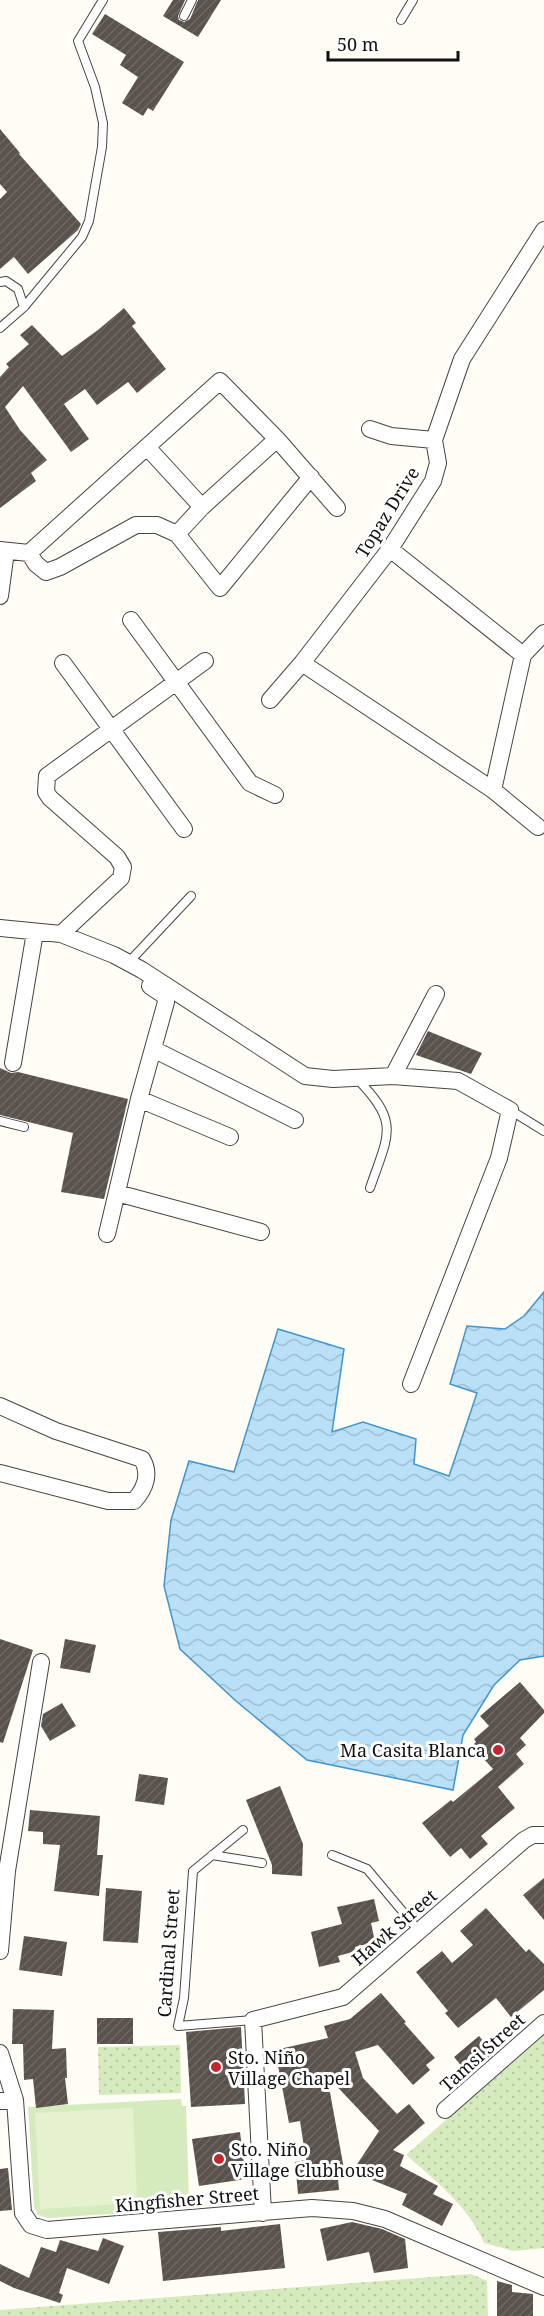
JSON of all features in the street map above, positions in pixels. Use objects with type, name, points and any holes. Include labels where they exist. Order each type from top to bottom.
[{"type":"street","name":"Topaz Drive","points":[[270,700],[302,663],[390,549],[433,481],[438,464],[434,440],[462,359],[544,230]]},
{"type":"street","points":[[0,596],[3,551],[29,553],[220,381],[277,439],[337,508]]},
{"type":"street","points":[[370,429],[391,435],[434,440]]},
{"type":"street","points":[[177,534],[201,507],[277,439]]},
{"type":"street","points":[[147,447],[201,507]]},
{"type":"street","points":[[29,553],[36,564],[46,572],[60,567],[136,525],[157,525],[177,534],[220,588],[311,477]]},
{"type":"street","points":[[390,549],[523,655]]},
{"type":"street","points":[[131,620],[250,783],[275,795]]},
{"type":"street","points":[[493,790],[523,655],[544,633]]},
{"type":"street","points":[[61,934],[121,878],[123,867],[117,857],[50,798],[46,792],[47,776],[205,661]]},
{"type":"street","points":[[63,663],[184,829]]},
{"type":"street","points":[[302,663],[493,790],[538,827]]},
{"type":"street","points":[[0,928],[61,934],[121,958],[305,1076],[333,1080],[393,1076],[458,1081],[510,1110],[495,1168],[411,1384]]},
{"type":"street","points":[[13,1063],[35,932]]},
{"type":"street","points":[[107,1234],[139,1099],[166,999],[165,996],[122,968],[121,958]]},
{"type":"street","points":[[393,1076],[436,994]]},
{"type":"street","points":[[153,1049],[295,1120]]},
{"type":"street","points":[[139,1099],[230,1137]]},
{"type":"street","points":[[117,1193],[261,1232]]},
{"type":"street","points":[[0,1407],[56,1431],[142,1460],[147,1467],[147,1475],[143,1492],[134,1502],[123,1502],[108,1501],[0,1473]]},
{"type":"street","points":[[0,1951],[7,1871],[41,1662]]},
{"type":"street","name":"Hawk Street","points":[[253,2020],[343,1997],[524,1840],[533,1835],[544,1835]]},
{"type":"street","points":[[253,2020],[263,2213]]},
{"type":"street","name":"Tamsi Street","points":[[445,2110],[544,2023]]},
{"type":"street","name":"Kingfisher Street","points":[[0,2053],[23,2213],[32,2225],[47,2230],[312,2208],[364,2213],[385,2219],[544,2287]]},
{"type":"lane","points":[[0,328],[24,307],[82,237],[89,221],[102,147],[103,123],[95,87],[78,41],[103,0]]},
{"type":"lane","points":[[183,16],[192,0]]},
{"type":"lane","points":[[401,20],[413,0]]},
{"type":"lane","points":[[0,282],[6,281],[18,289],[24,307]]},
{"type":"lane","points":[[121,958],[191,896]]},
{"type":"lane","points":[[355,1077],[381,1108],[386,1118],[388,1136],[370,1188]]},
{"type":"lane","points":[[510,1110],[544,1131]]},
{"type":"lane","points":[[0,1121],[24,1127]]},
{"type":"lane","points":[[212,1855],[243,1830]]},
{"type":"lane","points":[[212,1855],[262,1863]]},
{"type":"lane","name":"Cardinal Street","points":[[212,1855],[194,1871],[184,1998],[178,2026],[253,2020]]},
{"type":"lane","points":[[332,1855],[367,1869],[419,1931]]},
{"type":"green space","points":[[544,2034],[544,2248],[514,2251],[484,2243],[460,2206],[406,2155]]},
{"type":"green space","points":[[180,2045],[181,2093],[99,2095],[98,2047]]},
{"type":"green space","points":[[181,2099],[182,2106],[186,2106],[189,2200],[185,2200],[186,2209],[48,2218],[38,2215],[34,2206],[28,2107]]},
{"type":"green space","points":[[133,2108],[137,2203],[40,2209],[35,2113]]},
{"type":"green space","points":[[471,2274],[487,2281],[488,2316],[0,2316],[0,2310]]},
{"type":"water","points":[[544,1292],[544,1656],[520,1660],[494,1685],[463,1735],[453,1790],[307,1760],[236,1701],[180,1649],[164,1586],[171,1520],[189,1461],[234,1472],[278,1329],[344,1349],[332,1432],[363,1422],[416,1439],[414,1464],[449,1476],[477,1393],[450,1384],[467,1326],[505,1329],[524,1316]]},
{"type":"building","points":[[173,0],[185,0],[178,16],[179,20],[184,22],[190,19],[198,0],[221,0],[198,37],[163,16]]},
{"type":"building","points":[[105,14],[184,62],[153,111],[148,108],[143,116],[122,103],[138,77],[120,65],[126,55],[92,34]]},
{"type":"building","points":[[0,129],[81,224],[78,230],[28,274],[14,257],[0,269],[0,199],[7,192],[0,184]]},
{"type":"building","points":[[124,308],[136,323],[132,326],[166,369],[137,393],[128,382],[97,405],[85,389],[64,404],[89,439],[71,452],[23,386],[5,407],[20,430],[47,460],[31,473],[36,481],[0,508],[0,377],[9,367],[6,364],[29,344],[20,335],[32,325],[62,356]]},
{"type":"building","points":[[428,1031],[482,1053],[471,1074],[416,1055]]},
{"type":"building","points":[[0,1068],[11,1073],[18,1072],[128,1099],[104,1199],[61,1192],[73,1133],[0,1115]]},
{"type":"building","points":[[0,1639],[33,1650],[3,1743],[0,1742]]},
{"type":"building","points":[[65,1639],[96,1645],[90,1673],[60,1668]]},
{"type":"building","points":[[520,1682],[544,1710],[544,1713],[520,1738],[526,1745],[516,1754],[524,1764],[498,1787],[515,1808],[481,1836],[488,1844],[470,1859],[461,1848],[450,1857],[422,1823],[451,1800],[453,1802],[493,1769],[472,1746],[476,1742],[474,1739],[489,1726],[480,1716]]},
{"type":"building","points":[[62,1703],[76,1726],[50,1741],[41,1726],[43,1714]]},
{"type":"building","points":[[139,1774],[168,1778],[164,1805],[135,1801]]},
{"type":"building","points":[[280,1786],[303,1844],[302,1876],[272,1874],[272,1865],[246,1800]]},
{"type":"building","points":[[30,1810],[100,1816],[97,1855],[103,1855],[99,1896],[54,1891],[60,1845],[43,1844],[43,1832],[28,1831]]},
{"type":"building","points":[[544,1878],[544,1920],[523,1895]]},
{"type":"building","points":[[106,1888],[142,1891],[138,1943],[103,1941]]},
{"type":"building","points":[[374,1899],[379,1921],[371,1923],[375,1942],[355,1947],[356,1951],[338,1956],[340,1962],[319,1967],[311,1932],[342,1924],[337,1907]]},
{"type":"building","points":[[486,1908],[526,1952],[529,1949],[544,1964],[544,1990],[511,2017],[496,1998],[458,2028],[445,2013],[448,2011],[416,1972],[442,1951],[452,1963],[473,1945],[460,1931]]},
{"type":"building","points":[[24,1936],[67,1942],[62,1976],[19,1970]]},
{"type":"building","points":[[381,1993],[435,2058],[426,2065],[430,2070],[413,2085],[378,2045],[355,2052],[363,2078],[397,2114],[409,2104],[425,2123],[393,2150],[404,2155],[400,2166],[438,2186],[433,2194],[453,2204],[442,2226],[402,2205],[407,2194],[352,2172],[379,2131],[327,2076],[344,2169],[337,2166],[339,2190],[298,2194],[295,2162],[306,2160],[300,2121],[289,2123],[275,2050],[328,2038],[324,2026],[350,2019]]},
{"type":"building","points":[[13,2009],[54,2010],[52,2049],[66,2048],[67,2078],[65,2078],[68,2104],[36,2108],[33,2079],[24,2080],[23,2044],[12,2044]]},
{"type":"building","points":[[97,2018],[133,2018],[133,2044],[97,2044]]},
{"type":"building","name":"Sto. Niño Village Chapel","points":[[241,2027],[245,2104],[191,2107],[186,2032]]},
{"type":"building","points":[[500,2031],[508,2040],[469,2075],[454,2057],[479,2036],[485,2043]]},
{"type":"building","name":"Sto. Niño Village Clubhouse","points":[[240,2132],[246,2179],[199,2186],[192,2139]]},
{"type":"building","points":[[8,2168],[12,2210],[0,2211],[0,2169]]},
{"type":"building","points":[[352,2222],[382,2229],[405,2239],[408,2268],[374,2273],[369,2252],[327,2261],[320,2229]]},
{"type":"building","points":[[280,2224],[285,2268],[163,2281],[158,2232],[221,2227],[221,2231]]},
{"type":"building","points":[[103,2238],[124,2246],[109,2284],[67,2268],[59,2293],[63,2295],[60,2303],[0,2281],[0,2264],[29,2278],[41,2247],[56,2252],[60,2240],[98,2251]]},
{"type":"building","points":[[497,2281],[512,2285],[512,2292],[533,2294],[533,2316],[497,2316]]},
{"type":"place","name":"Ma Casita Blanca","points":[[498,1750]]},
{"type":"place","name":"Sto. Niño Village Chapel","points":[[216,2067]]},
{"type":"place","name":"Sto. Niño Village Clubhouse","points":[[219,2159]]}]
